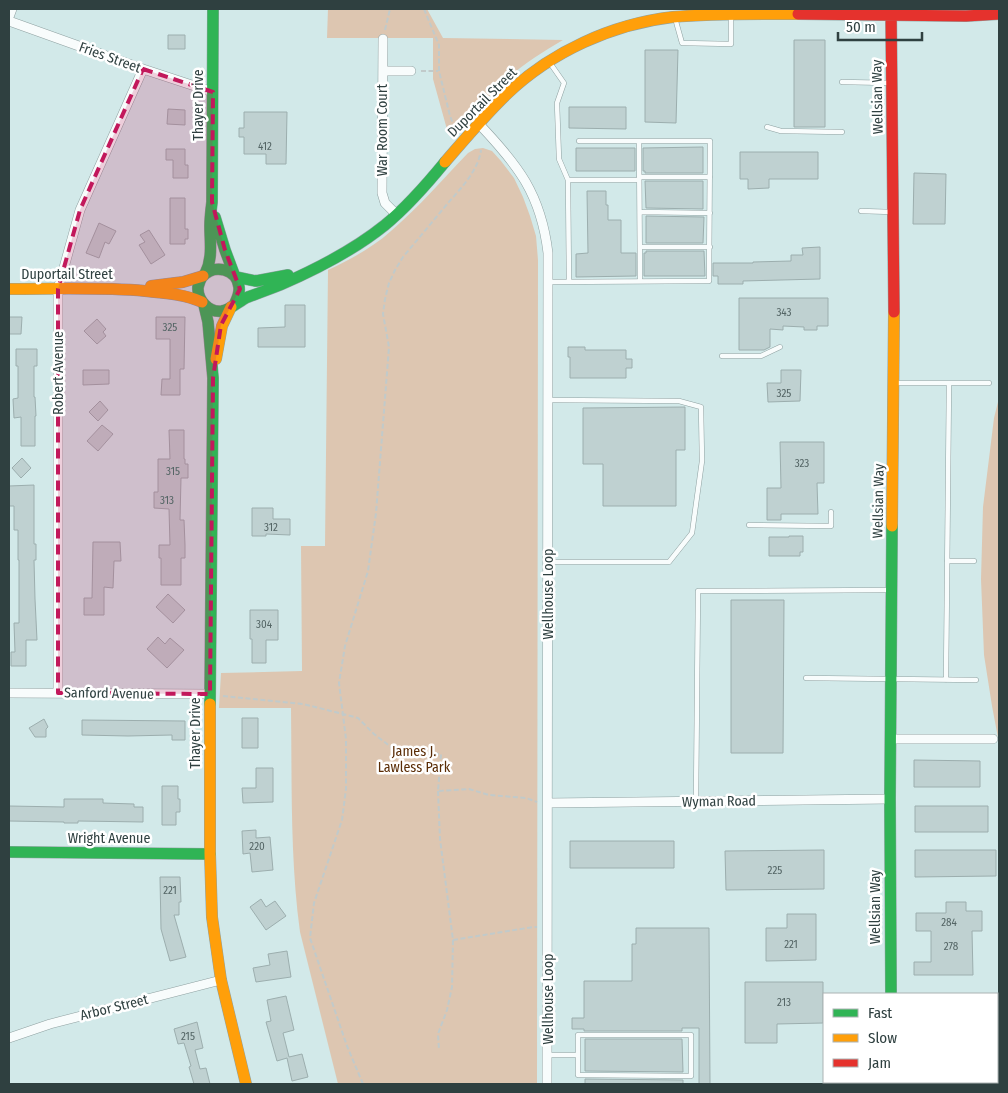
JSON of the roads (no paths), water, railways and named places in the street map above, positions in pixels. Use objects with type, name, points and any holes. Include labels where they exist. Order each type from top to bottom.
[{"type":"main road","name":"Thayer Drive","points":[[204,275],[210,265],[211,254],[213,9]]},
{"type":"main road","name":"Duportail Street","points":[[233,306],[298,277],[359,244],[397,215],[508,93],[549,62],[585,42],[613,30],[646,21],[675,16],[697,15],[891,12],[966,16],[999,14]]},
{"type":"main road","name":"Wellsian Way","points":[[891,12],[894,383],[890,799],[891,993]]},
{"type":"main road","name":"Thayer Drive","points":[[212,202],[224,250],[235,276]]},
{"type":"main road","name":"Duportail Street","points":[[235,276],[250,281],[275,278],[308,269],[332,258]]},
{"type":"main road","points":[[218,269],[235,276],[240,289],[239,296],[233,306],[218,311],[211,309],[203,303],[198,293],[198,286],[204,275],[211,270],[218,269]]},
{"type":"main road","name":"Duportail Street","points":[[126,289],[179,283],[204,275]]},
{"type":"main road","name":"Duportail Street","points":[[9,289],[126,289],[182,294],[203,303]]},
{"type":"main road","name":"Thayer Drive","points":[[203,303],[208,322],[213,378],[215,695],[210,854],[212,917],[221,980],[246,1084]]},
{"type":"main road","name":"Thayer Drive","points":[[213,378],[221,325],[233,306]]},
{"type":"main road","name":"Wright Avenue","points":[[9,852],[210,854]]},
{"type":"street","points":[[9,19],[12,9]]},
{"type":"street","name":"Fries Street","points":[[9,19],[143,69],[213,92]]},
{"type":"street","name":"War Room Court","points":[[383,39],[382,193],[389,207],[397,215]]},
{"type":"street","name":"Robert Avenue","points":[[58,693],[58,289],[80,210],[143,69]]},
{"type":"street","points":[[383,71],[411,72]]},
{"type":"street","name":"Wellhouse Loop","points":[[479,124],[512,160],[524,177],[542,219],[548,253],[547,1084]]},
{"type":"street","name":"Sanford Avenue","points":[[9,693],[215,695]]},
{"type":"street","points":[[891,739],[993,739]]},
{"type":"street","name":"Wyman Road","points":[[548,803],[890,799]]},
{"type":"street","name":"Arbor Street","points":[[9,1038],[50,1024],[221,980]]},
{"type":"lane","points":[[675,16],[682,43],[730,44],[730,14]]},
{"type":"lane","points":[[549,62],[564,83],[557,103],[559,159],[568,180],[569,282]]},
{"type":"lane","points":[[842,82],[892,83]]},
{"type":"lane","points":[[767,127],[781,131],[842,132]]},
{"type":"lane","points":[[548,282],[710,281],[710,141],[579,141]]},
{"type":"lane","points":[[639,141],[640,282]]},
{"type":"lane","points":[[568,180],[710,177]]},
{"type":"lane","points":[[861,211],[893,212]]},
{"type":"lane","points":[[640,212],[710,213]]},
{"type":"lane","points":[[640,247],[710,247]]},
{"type":"lane","points":[[722,356],[761,356],[780,347]]},
{"type":"lane","points":[[894,383],[989,383]]},
{"type":"lane","points":[[946,680],[949,383]]},
{"type":"lane","points":[[548,400],[679,401],[700,407],[702,461],[692,533],[669,562],[548,562]]},
{"type":"lane","points":[[749,525],[831,526],[831,512]]},
{"type":"lane","points":[[947,561],[974,561]]},
{"type":"lane","points":[[696,801],[698,591],[892,590]]},
{"type":"lane","points":[[806,678],[976,680]]},
{"type":"lane","points":[[578,1035],[691,1035],[691,1076],[578,1075],[578,1056],[578,1035]]},
{"type":"lane","points":[[548,1055],[578,1056]]},
{"type":"park label","name":"James J. Lawless Park","points":[[414,760]]}]
